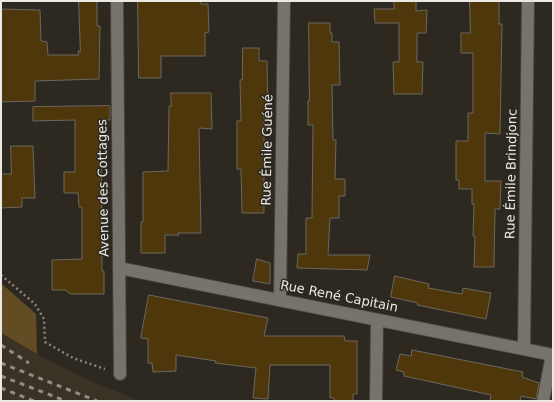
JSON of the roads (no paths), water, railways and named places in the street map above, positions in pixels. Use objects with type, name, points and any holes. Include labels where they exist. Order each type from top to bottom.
[{"type":"street","name":"Avenue des Cottages","points":[[116,1],[120,374]]},
{"type":"street","name":"Rue Émile Guéné","points":[[280,300],[284,1]]},
{"type":"street","name":"Rue Émile Brindjonc","points":[[524,348],[528,1]]},
{"type":"street","name":"Rue René Capitain","points":[[119,268],[553,355]]},
{"type":"street","points":[[376,401],[378,320]]},
{"type":"street","points":[[543,401],[553,355]]},
{"type":"railway","points":[[1,345],[29,363]]},
{"type":"railway","points":[[1,363],[97,401]]},
{"type":"railway","points":[[1,376],[66,401]]},
{"type":"railway","points":[[1,388],[34,401]]}]
